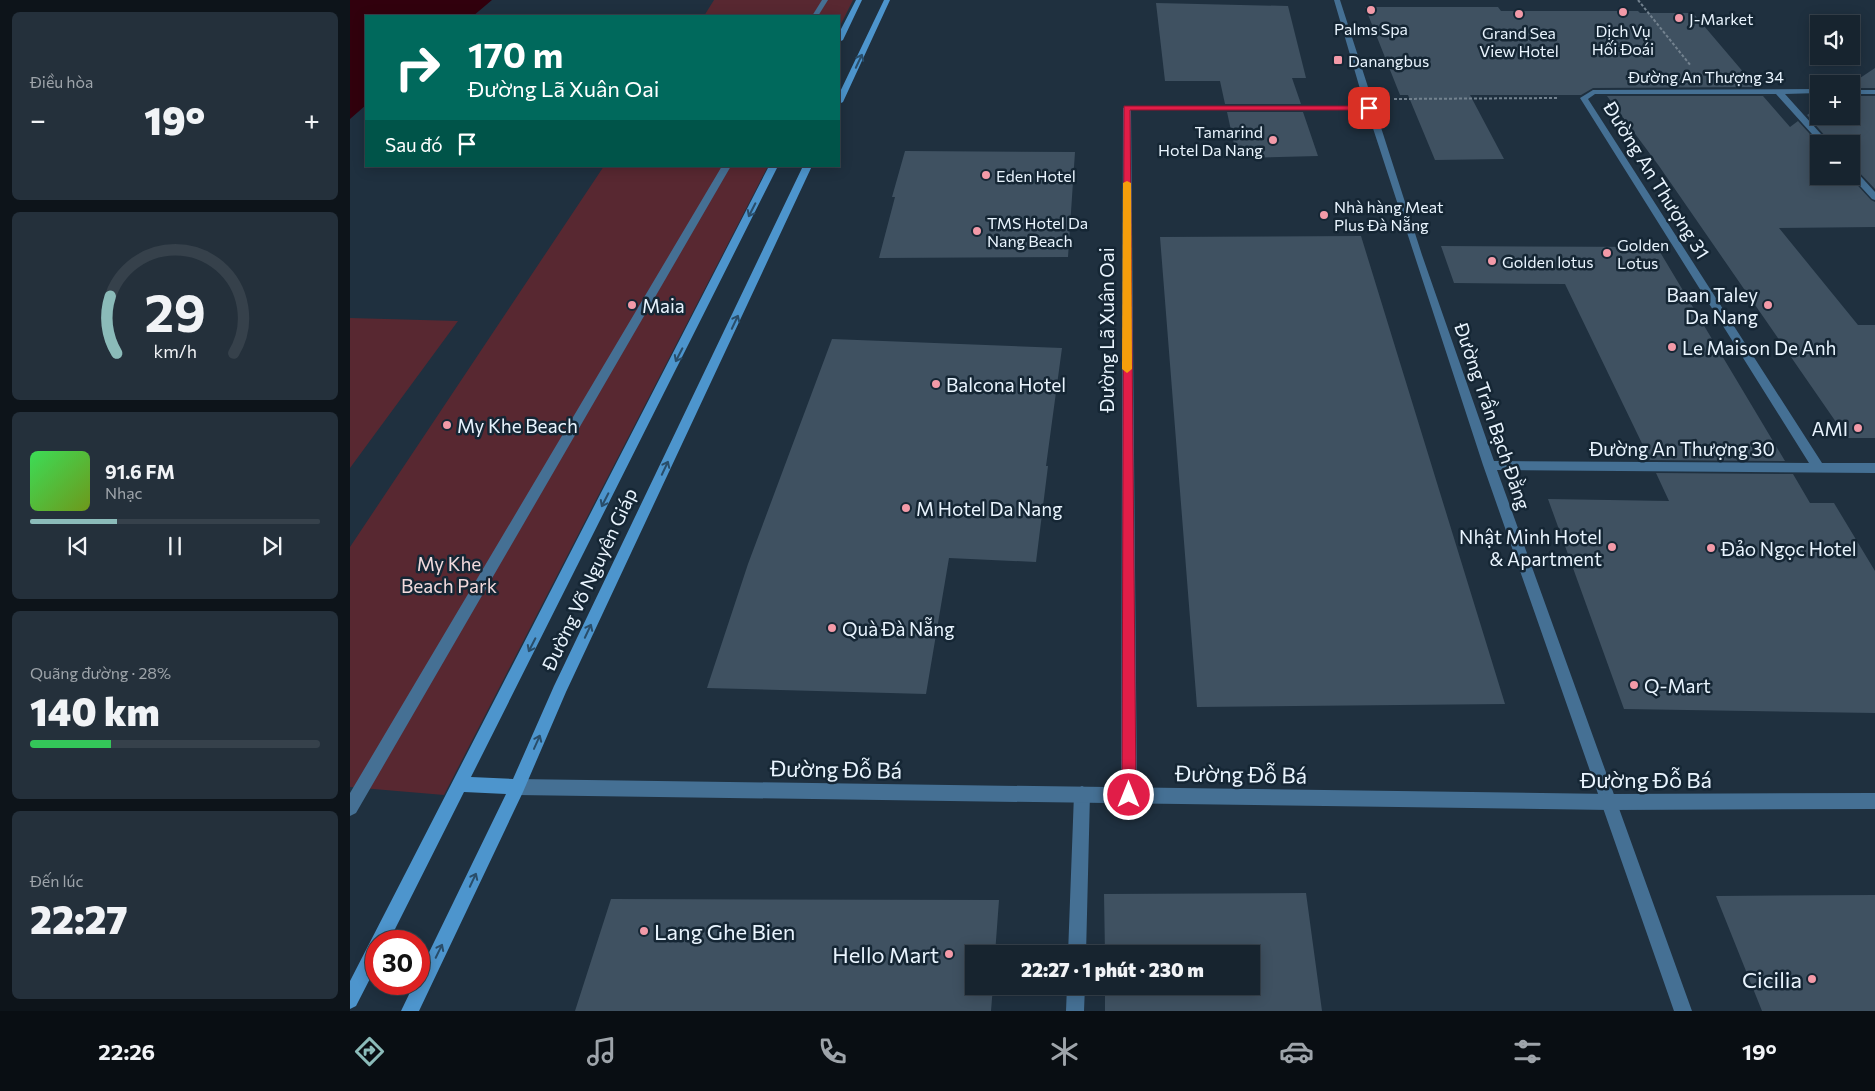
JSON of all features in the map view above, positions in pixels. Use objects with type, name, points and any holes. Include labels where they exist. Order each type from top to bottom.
[{"type":"main road","points":[[840,38],[859,0]]},
{"type":"main road","points":[[840,100],[887,0]]},
{"type":"main road","name":"Đường Võ Nguyên Giáp","points":[[386,930],[773,167]]},
{"type":"main road","name":"Đường Võ Nguyên Giáp","points":[[410,1011],[517,786],[563,682],[808,167]]},
{"type":"main road","points":[[461,784],[517,786]]},
{"type":"main road","points":[[350,1000],[365,971]]},
{"type":"street","points":[[816,15],[825,0]]},
{"type":"street","name":"Đường Trần Bạch Đằng","points":[[1337,0],[1369,108],[1489,465],[1683,1011]]},
{"type":"street","points":[[1778,91],[1818,135]]},
{"type":"street","name":"Đường An Thượng 34","points":[[1593,92],[1810,92]]},
{"type":"street","name":"Đường An Thượng 31","points":[[1593,92],[1584,98],[1818,468]]},
{"type":"street","points":[[1860,92],[1875,92]]},
{"type":"street","name":"Đường Lã Xuân Oai","points":[[1129,795],[1127,108],[1369,108]]},
{"type":"street","points":[[350,808],[726,167]]},
{"type":"street","points":[[1860,181],[1875,197]]},
{"type":"street","name":"Đường An Thượng 30","points":[[1489,465],[1875,468]]},
{"type":"street","name":"Đường Đỗ Bá","points":[[517,786],[1610,802],[1875,801]]},
{"type":"street","points":[[1077,945],[1082,794]]},
{"type":"street","points":[[1075,1011],[1076,995]]},
{"type":"path","points":[[1638,0],[1712,91]]},
{"type":"path","points":[[1369,108],[1390,99],[1584,98]]},
{"type":"green space","points":[[714,0],[853,0],[840,26],[840,15],[705,15]]},
{"type":"green space","name":"My Khe Beach Park","points":[[603,167],[767,167],[444,795],[350,787],[350,547]]},
{"type":"green space","points":[[350,318],[458,321],[350,468]]},
{"type":"shaded area","points":[[350,0],[492,0],[474,15],[365,15],[365,106],[350,119]]},
{"type":"building","points":[[1156,3],[1288,6],[1306,78],[1292,78],[1301,104],[1225,104],[1220,81],[1165,81]]},
{"type":"building","points":[[1365,7],[1498,7],[1501,11],[1693,13],[1756,87],[1593,88],[1581,95],[1470,95],[1504,159],[1435,160],[1408,95],[1400,95]]},
{"type":"building","points":[[1875,68],[1875,88],[1860,88],[1860,78]]},
{"type":"building","points":[[1607,96],[1763,96],[1790,127],[1798,121],[1811,135],[1810,185],[1857,185],[1875,202],[1875,227],[1779,228],[1858,325],[1875,325],[1875,438],[1847,438],[1659,166]]},
{"type":"building","points":[[1860,96],[1875,96],[1875,189],[1860,173],[1860,135],[1824,135],[1816,125],[1860,125]]},
{"type":"building","name":"Tamarind Hotel Da Nang","points":[[1227,112],[1303,112],[1318,156],[1237,158]]},
{"type":"building","points":[[905,151],[1075,152],[1068,257],[879,258],[895,197],[892,197]]},
{"type":"building","points":[[1361,236],[1505,704],[1197,707],[1160,237]]},
{"type":"building","points":[[1441,246],[1657,247],[1785,461],[1650,460],[1565,284],[1454,283]]},
{"type":"building","points":[[832,339],[1062,348],[1046,466],[1048,466],[1036,562],[949,558],[926,694],[707,688],[748,564]]},
{"type":"building","points":[[1656,473],[1793,474],[1810,503],[1834,503],[1875,571],[1875,713],[1624,709],[1548,499],[1669,501]]},
{"type":"building","points":[[1306,893],[1322,1011],[1105,1011],[1105,995],[1260,995],[1260,945],[1105,945],[1104,894]]},
{"type":"building","points":[[1875,895],[1875,1011],[1762,1011],[1716,896]]},
{"type":"building","points":[[611,899],[999,900],[996,945],[965,945],[965,995],[992,995],[991,1011],[575,1011]]},
{"type":"slow traffic","points":[[1127,183],[1127,369]]},
{"type":"place","name":"Palms Spa","points":[[1371,10]]},
{"type":"place","name":"Dịch Vụ Hối Đoái","points":[[1623,12]]},
{"type":"place","name":"Grand Sea View Hotel","points":[[1519,14]]},
{"type":"place","name":"J-Market","points":[[1679,18]]},
{"type":"place","name":"Danangbus","points":[[1338,60]]},
{"type":"place","name":"Tamarind Hotel Da Nang","points":[[1273,140]]},
{"type":"place","name":"Eden Hotel","points":[[986,175]]},
{"type":"place","name":"Nhà hàng Meat Plus Đà Nẵng","points":[[1324,215]]},
{"type":"place","name":"TMS Hotel Da Nang Beach","points":[[977,231]]},
{"type":"place","name":"Golden Lotus","points":[[1607,253]]},
{"type":"place","name":"Golden lotus","points":[[1492,261]]},
{"type":"place","name":"Maia","points":[[632,305]]},
{"type":"place","name":"Baan Taley Da Nang","points":[[1768,305]]},
{"type":"place","name":"Le Maison De Anh","points":[[1672,347]]},
{"type":"place","name":"Balcona Hotel","points":[[936,384]]},
{"type":"place","name":"My Khe Beach","points":[[447,425]]},
{"type":"place","name":"AMI","points":[[1858,428]]},
{"type":"place","name":"M Hotel Da Nang","points":[[906,508]]},
{"type":"place","name":"Nhật Minh Hotel & Apartment","points":[[1612,547]]},
{"type":"place","name":"Đảo Ngọc Hotel","points":[[1711,548]]},
{"type":"place","name":"Quà Đà Nẵng","points":[[832,628]]},
{"type":"place","name":"Q-Mart","points":[[1634,685]]},
{"type":"place","name":"Lang Ghe Bien","points":[[644,931]]},
{"type":"place","name":"Hello Mart","points":[[949,954]]},
{"type":"place","name":"Cicilia","points":[[1812,979]]},
{"type":"route","points":[[1129,795],[1127,108],[1369,108]]}]
